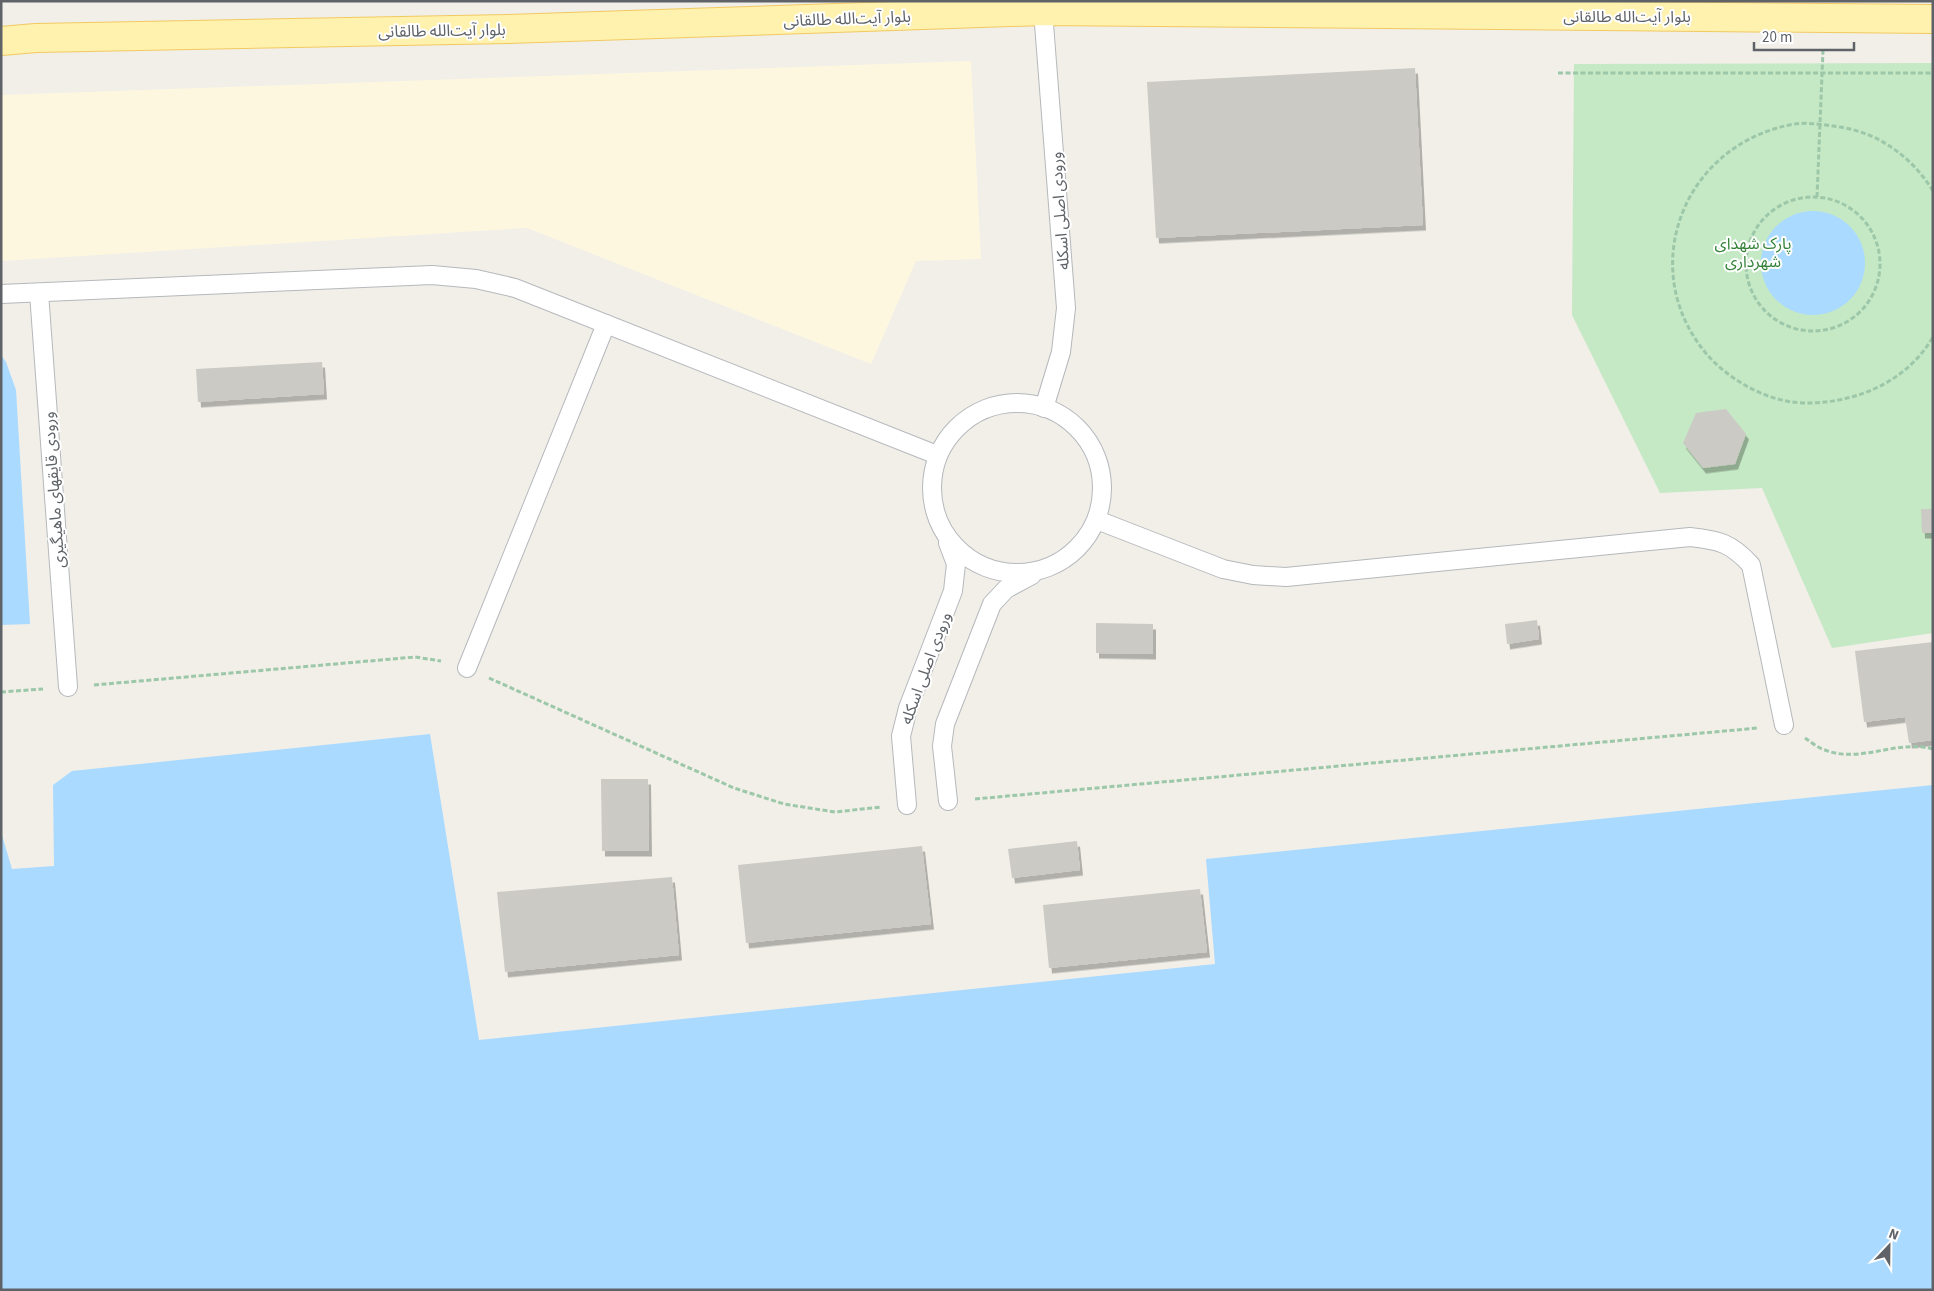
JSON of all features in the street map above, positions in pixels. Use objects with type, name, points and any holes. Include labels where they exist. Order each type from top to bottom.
[{"type":"main road","name":"بلوار آیت‌الله طالقانی","points":[[1,41],[36,38],[508,30],[1043,11],[1933,19]]},
{"type":"main road","points":[[1,24],[36,38]]},
{"type":"lane","name":"ورودی اصلی اسکله","points":[[1043,11],[1066,308],[1061,352],[1044,408]]},
{"type":"lane","points":[[1,294],[432,275],[476,279],[516,288],[937,456]]},
{"type":"lane","name":"ورودی قایقهای ماهیگیری","points":[[39,293],[68,687]]},
{"type":"lane","points":[[467,668],[606,324]]},
{"type":"lane","points":[[948,801],[942,746],[945,724],[992,604],[1006,589],[1038,571],[1063,561],[1083,543],[1097,520],[1103,491],[1099,461],[1085,435],[1062,415],[1035,404],[1005,403],[976,412],[953,430],[937,456],[931,482],[933,508],[944,533],[962,554],[985,568],[1011,574],[1038,571]]},
{"type":"lane","points":[[1097,520],[1223,569],[1253,575],[1286,577],[1690,537],[1715,539],[1738,551],[1751,565],[1784,726]]},
{"type":"lane","name":"ورودی اصلی اسکله","points":[[907,805],[901,736],[908,708],[953,590],[956,564],[944,533]]},
{"type":"path","points":[[1818,197],[1824,17]]},
{"type":"path","points":[[1558,73],[1933,73]]},
{"type":"path","points":[[1933,191],[1926,180],[1906,158],[1882,141],[1855,130],[1820,124],[1796,124],[1768,130],[1741,142],[1717,160],[1698,182],[1684,208],[1675,236],[1672,265],[1676,294],[1685,322],[1700,347],[1721,369],[1745,386],[1772,398],[1801,403],[1830,403],[1859,396],[1885,384],[1909,367],[1933,337]]},
{"type":"path","points":[[1804,197],[1818,197],[1836,200],[1851,208],[1863,218],[1872,232],[1878,247],[1881,263],[1879,279],[1865,308],[1838,326],[1822,330],[1806,330],[1790,326],[1776,319],[1763,309],[1754,296],[1748,280],[1747,248],[1753,233],[1762,220],[1774,209],[1788,201],[1804,197]]},
{"type":"shaded area","points":[[971,61],[981,259],[916,261],[871,364],[527,228],[1,261],[1,95]]},
{"type":"green space","name":"پارک شهدای شهرداری","points":[[1933,63],[1933,633],[1832,648],[1762,488],[1660,493],[1572,315],[1574,64]]},
{"type":"water","points":[[1813,211],[1833,215],[1850,226],[1861,243],[1865,263],[1861,283],[1850,300],[1833,311],[1813,315],[1793,311],[1776,300],[1765,283],[1761,263],[1765,243],[1776,226],[1793,215]]},
{"type":"water","points":[[1,355],[6,362],[16,390],[30,624],[1,625]]},
{"type":"water","points":[[430,734],[479,1040],[1215,964],[1206,859],[1933,785],[1933,1290],[1,1290],[1,832],[12,869],[54,866],[53,785],[72,771]]},
{"type":"building","points":[[1415,68],[1423,225],[1156,238],[1147,82]]},
{"type":"building","points":[[322,362],[324,394],[198,402],[196,369]]},
{"type":"building","points":[[1726,409],[1746,434],[1735,464],[1703,468],[1683,443],[1696,413]]},
{"type":"building","points":[[1921,509],[1933,509],[1933,533],[1922,533]]},
{"type":"building","points":[[1537,620],[1539,639],[1507,644],[1505,624]]},
{"type":"building","points":[[1096,623],[1153,624],[1153,654],[1096,653]]},
{"type":"building","points":[[1933,642],[1933,740],[1909,743],[1905,717],[1864,722],[1855,651]]},
{"type":"building","points":[[601,779],[648,779],[649,851],[602,851]]},
{"type":"building","points":[[1077,841],[1080,870],[1012,878],[1008,849]]},
{"type":"building","points":[[922,846],[931,924],[746,943],[738,865]]},
{"type":"building","points":[[672,877],[679,955],[505,972],[497,892]]},
{"type":"building","points":[[1200,889],[1207,952],[1049,968],[1043,905]]}]
